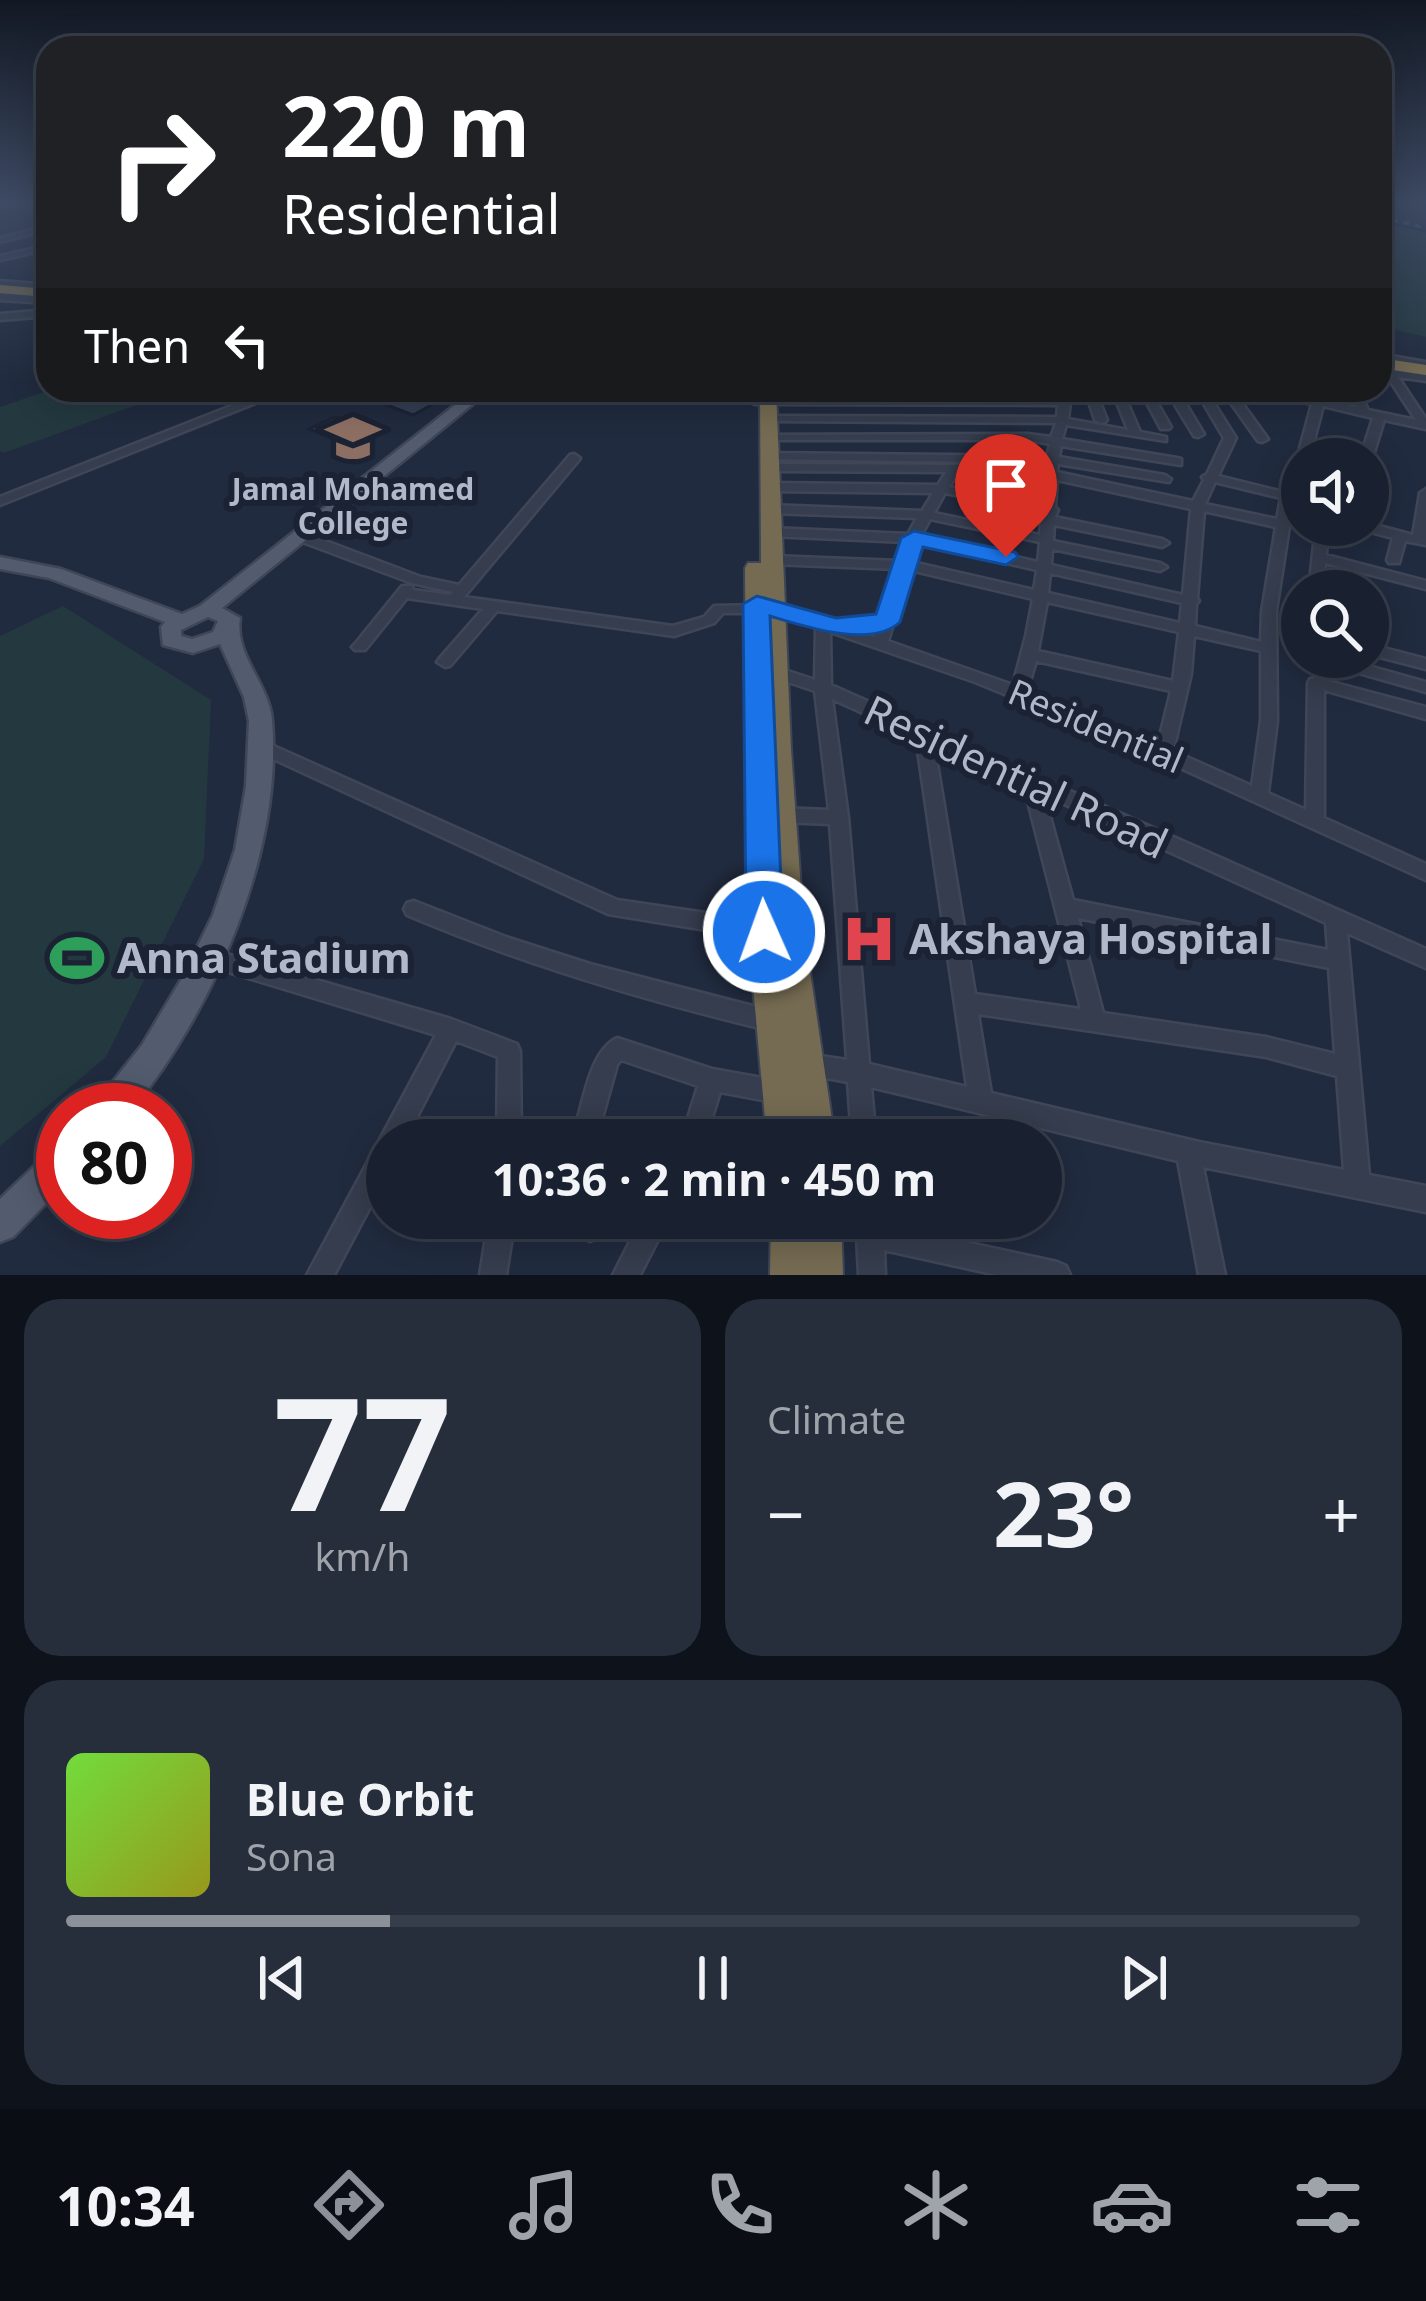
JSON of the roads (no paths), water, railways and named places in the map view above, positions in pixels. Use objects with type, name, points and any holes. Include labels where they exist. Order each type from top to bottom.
[{"type":"highway","points":[[0,291],[36,294]]},
{"type":"highway","points":[[1392,367],[1426,372]]},
{"type":"highway","points":[[764,445],[762,607],[776,931],[807,1065],[813,1119]]},
{"type":"highway","points":[[764,445],[762,607],[776,673],[781,815],[772,1021],[784,1119]]},
{"type":"highway","points":[[791,1239],[791,1275]]},
{"type":"highway","points":[[821,1239],[822,1275]]},
{"type":"main road","points":[[193,646],[209,643],[230,622],[250,590],[470,402]]},
{"type":"main road","points":[[239,670],[193,646],[170,640],[171,626],[207,610],[478,402]]},
{"type":"main road","points":[[0,563],[54,573],[178,620]]},
{"type":"main road","points":[[207,610],[230,622]]},
{"type":"main road","points":[[132,1083],[153,1057],[206,957],[248,848],[261,716],[228,647],[230,622]]},
{"type":"main road","points":[[0,1224],[36,1189]]},
{"type":"street","points":[[0,317],[36,314]]},
{"type":"street","points":[[1392,380],[1425,426]]},
{"type":"street","points":[[0,501],[249,402]]},
{"type":"street","points":[[764,445],[1026,402]]},
{"type":"street","points":[[1018,693],[1032,655],[1042,596],[1062,402]]},
{"type":"street","points":[[1094,402],[1101,420]]},
{"type":"street","points":[[1122,402],[1135,434]]},
{"type":"street","points":[[764,445],[1061,421],[1135,434],[1163,433],[1150,402]]},
{"type":"street","points":[[1180,402],[1198,434]]},
{"type":"street","points":[[1163,753],[1192,601],[1198,505],[1230,438],[1214,402]]},
{"type":"street","points":[[1236,402],[1262,439]]},
{"type":"street","points":[[1315,402],[1425,426]]},
{"type":"street","points":[[1359,402],[1364,413]]},
{"type":"street","points":[[1308,438],[1318,403]]},
{"type":"street","points":[[1372,438],[1378,417]]},
{"type":"street","points":[[764,445],[1055,440],[1177,462]]},
{"type":"street","points":[[764,445],[1165,479]]},
{"type":"street","points":[[764,445],[1021,480]]},
{"type":"street","points":[[764,445],[1162,543]]},
{"type":"street","points":[[764,445],[926,515],[1160,567]]},
{"type":"street","points":[[764,445],[914,538],[1192,601]]},
{"type":"street","points":[[764,445],[906,565],[1268,648]]},
{"type":"street","points":[[457,596],[574,458]]},
{"type":"street","points":[[1052,468],[1281,524],[1268,648],[1269,721],[1259,796]]},
{"type":"street","points":[[880,642],[914,538],[954,469]]},
{"type":"street","points":[[1208,477],[1281,495]]},
{"type":"street","points":[[1389,533],[1422,542],[1426,493]]},
{"type":"street","points":[[1394,560],[1400,536]]},
{"type":"street","points":[[310,540],[491,608],[674,631],[709,620],[718,609],[762,607]]},
{"type":"street","points":[[1317,570],[1319,546]]},
{"type":"street","points":[[1318,557],[1426,585]]},
{"type":"street","points":[[360,647],[417,580]]},
{"type":"street","points":[[403,593],[457,596]]},
{"type":"street","name":"Residential","points":[[762,607],[829,624],[1018,693],[1426,872]]},
{"type":"street","points":[[445,662],[491,608]]},
{"type":"street","points":[[776,673],[824,688],[829,624],[886,622]]},
{"type":"street","points":[[1389,654],[1426,664]]},
{"type":"street","points":[[1032,655],[1179,688]]},
{"type":"street","points":[[1389,677],[1426,687]]},
{"type":"street","points":[[1315,821],[1316,678]]},
{"type":"street","points":[[1316,682],[1426,713]]},
{"type":"street","name":"Residential Road","points":[[824,688],[1426,959]]},
{"type":"street","name":"Residential Road","points":[[824,688],[863,1119]]},
{"type":"street","points":[[924,735],[981,1102]]},
{"type":"street","points":[[259,745],[615,908],[776,931]]},
{"type":"street","points":[[1033,786],[1095,1022]]},
{"type":"street","points":[[781,815],[839,818]]},
{"type":"street","points":[[1065,908],[1338,961]]},
{"type":"street","points":[[414,909],[501,947],[661,995],[772,1021]]},
{"type":"street","points":[[1336,920],[1344,1067],[1357,1184]]},
{"type":"street","points":[[206,957],[451,1029],[509,1051],[509,1119]]},
{"type":"street","points":[[965,1002],[1265,1047],[1344,1067]]},
{"type":"street","points":[[403,1119],[451,1029]]},
{"type":"street","points":[[590,1119],[611,1052],[617,1048],[712,1080],[782,1093]]},
{"type":"street","points":[[807,1065],[1426,1199]]},
{"type":"street","points":[[700,1119],[712,1080]]},
{"type":"street","points":[[1188,1151],[1212,1275]]},
{"type":"street","points":[[320,1275],[366,1189]]},
{"type":"street","points":[[493,1275],[499,1239]]},
{"type":"street","points":[[631,1273],[646,1239]]},
{"type":"street","points":[[871,1239],[872,1275]]},
{"type":"street","points":[[920,1239],[1057,1275]]},
{"type":"place","name":"Jamal Mohamed College","points":[[353,438]]},
{"type":"place","name":"Akshaya Hospital","points":[[869,939]]},
{"type":"place","name":"Anna Stadium","points":[[77,958]]}]
